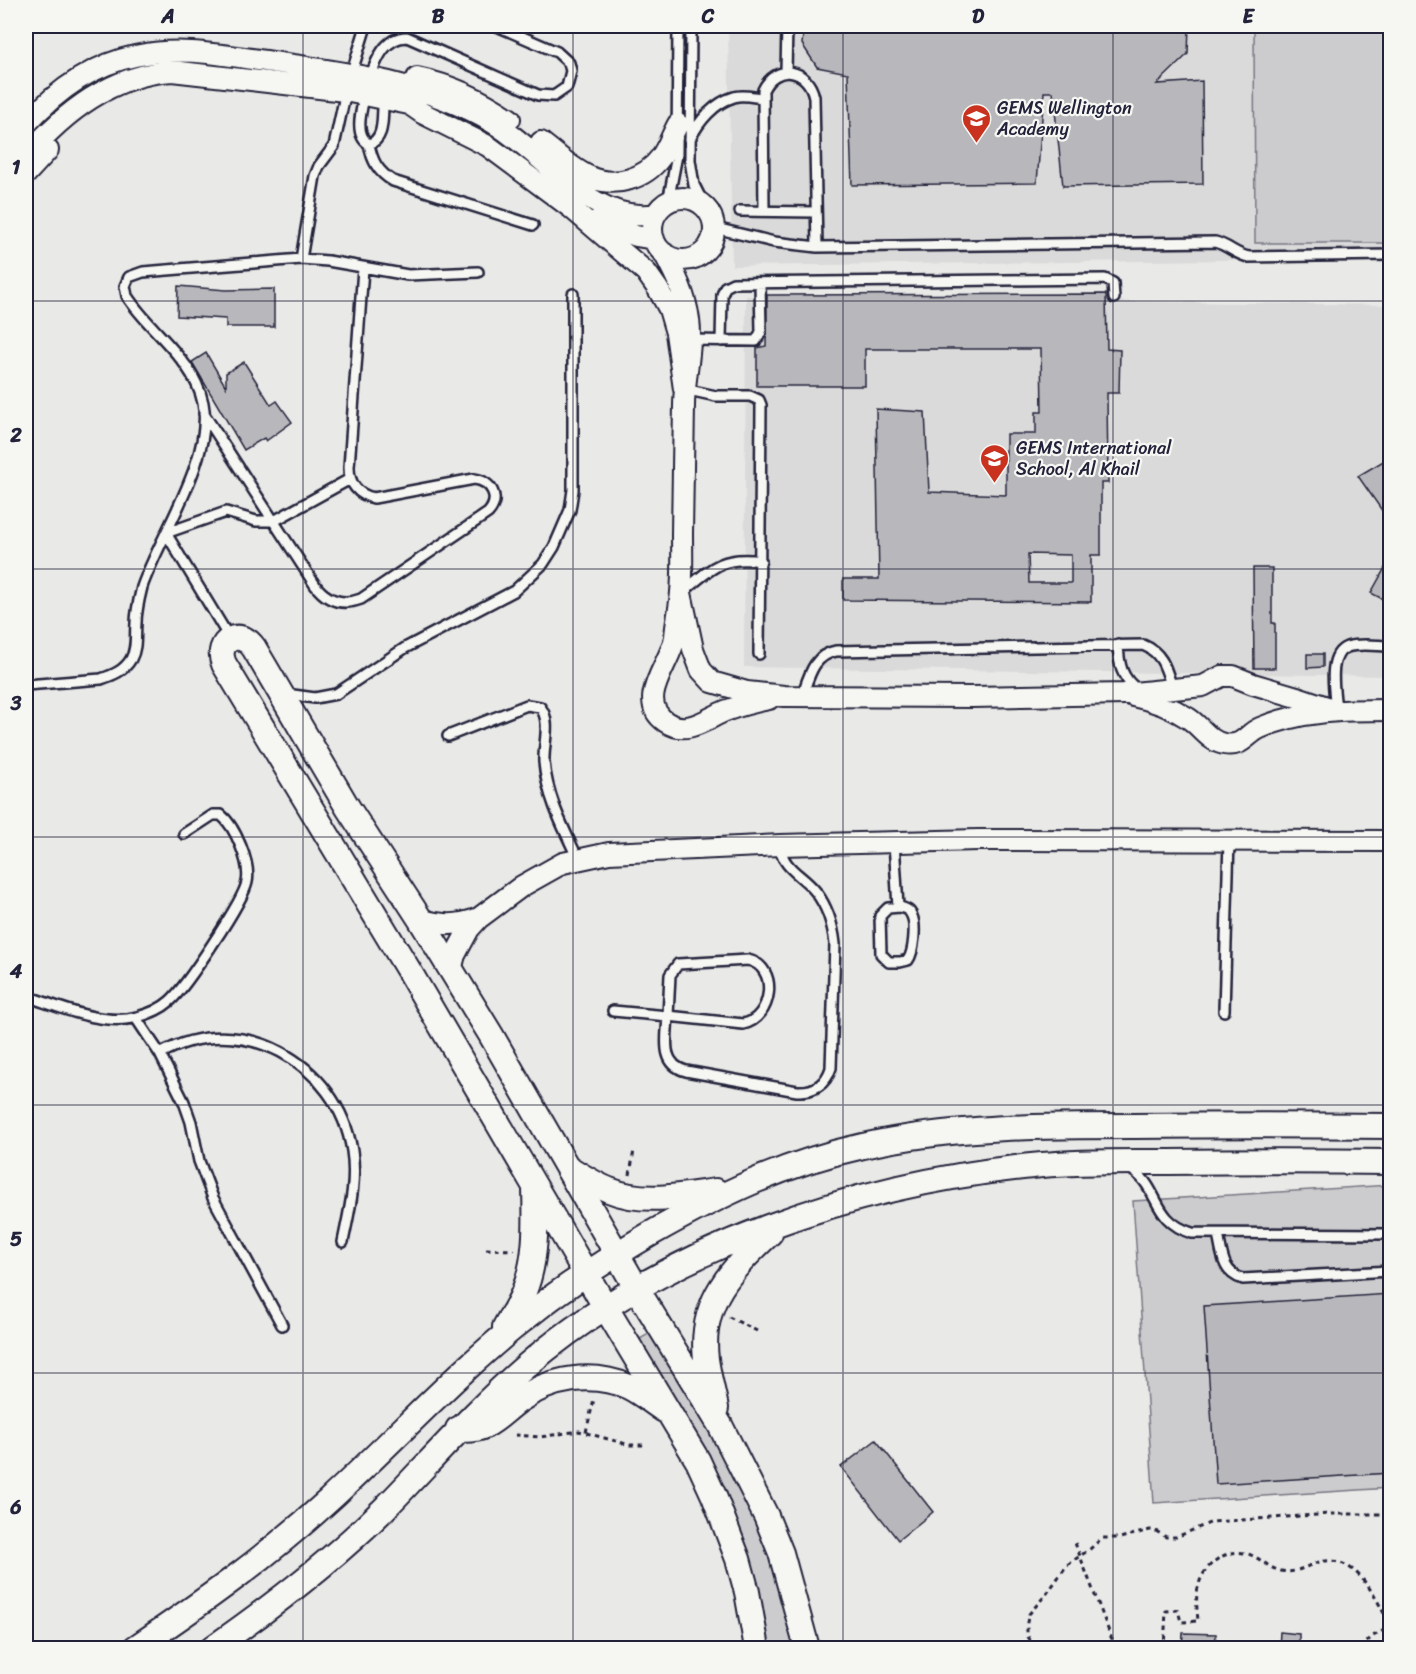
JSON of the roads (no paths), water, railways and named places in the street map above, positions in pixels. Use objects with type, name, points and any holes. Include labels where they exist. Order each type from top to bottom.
[{"type":"street","points":[[26,124],[45,103],[72,81],[102,66],[135,56],[169,51],[203,52],[361,89],[409,104],[422,113],[488,146],[570,207],[629,255],[646,272],[669,309],[676,333],[684,389]]},
{"type":"street","points":[[26,156],[72,112],[103,91],[136,76],[172,71],[433,95],[492,121],[514,136],[597,204],[625,214],[642,216],[662,208],[676,198],[686,198],[704,205],[710,211],[715,228],[710,245],[697,257],[680,260],[644,238],[597,222],[570,207]]},
{"type":"street","points":[[26,174],[53,146],[82,122],[127,92],[142,87],[174,84],[361,89],[397,75],[416,78],[458,89],[500,111],[578,170],[591,178],[606,181],[621,181],[649,170],[683,132]]},
{"type":"street","points":[[361,89],[383,108],[410,114],[422,113]]},
{"type":"street","points":[[662,208],[652,226],[659,246],[676,276],[687,307],[690,340],[684,389],[681,593],[672,649],[652,694],[654,705],[665,722],[675,727],[686,728],[696,726],[743,705],[793,696]]},
{"type":"street","points":[[681,593],[693,649],[701,670],[712,682],[729,688],[793,696],[972,697],[1132,692],[1203,686],[1222,676],[1233,676],[1336,710]]},
{"type":"street","points":[[757,1648],[747,1592],[727,1527],[698,1461],[606,1308],[416,981],[221,659],[222,647],[230,639],[241,638],[251,643],[348,808],[451,970],[637,1289],[720,1425],[766,1516],[781,1553],[807,1648]]},
{"type":"street","points":[[1132,692],[1191,720],[1214,741],[1226,744],[1238,743],[1249,738],[1257,729],[1313,713],[1336,710],[1390,710]]},
{"type":"street","points":[[420,919],[450,926],[465,924],[479,918],[535,877],[578,859],[609,853],[894,842],[1390,841]]},
{"type":"street","points":[[451,970],[461,942],[479,918]]},
{"type":"street","points":[[135,1648],[207,1599],[324,1505],[470,1364],[532,1312],[617,1254],[734,1189],[783,1168],[860,1146],[974,1129],[1053,1126],[1390,1126]]},
{"type":"street","points":[[213,1648],[274,1604],[352,1539],[458,1429],[525,1367],[606,1308],[685,1263],[780,1224],[840,1203],[920,1183],[1045,1165],[1119,1162],[1390,1162]]},
{"type":"street","points":[[567,1167],[610,1190],[646,1198],[665,1198],[734,1189]]},
{"type":"street","points":[[497,1341],[522,1297],[529,1278],[534,1252],[535,1186]]},
{"type":"street","points":[[720,1425],[706,1359],[706,1328],[711,1309],[722,1284],[731,1272],[780,1224]]},
{"type":"street","points":[[458,1429],[472,1431],[486,1427],[519,1400],[549,1384],[574,1379],[599,1379],[628,1387],[674,1418]]},
{"type":"lane","points":[[366,26],[360,134],[364,142],[369,144],[376,141],[380,135],[383,108]]},
{"type":"lane","points":[[301,259],[315,176],[319,166],[334,147],[361,89],[388,43],[400,37],[407,37],[546,97],[554,96],[567,87],[571,71],[564,56],[496,26]]},
{"type":"lane","points":[[678,26],[683,132],[694,185],[704,205]]},
{"type":"lane","points":[[662,208],[675,171],[683,132],[690,26]]},
{"type":"lane","points":[[786,72],[787,26]]},
{"type":"lane","points":[[764,211],[762,98],[767,83],[772,78],[786,72],[802,76],[812,89],[817,247]]},
{"type":"lane","points":[[683,132],[735,96],[762,98]]},
{"type":"lane","points":[[369,144],[374,164],[393,181],[533,225]]},
{"type":"lane","points":[[740,211],[816,212]]},
{"type":"lane","points":[[715,228],[774,242],[817,247],[1215,242],[1224,244],[1239,254],[1249,257],[1390,255]]},
{"type":"lane","points":[[26,685],[101,679],[113,676],[130,660],[135,649],[137,611],[143,586],[202,444],[204,414],[201,396],[194,378],[130,301],[125,291],[126,281],[133,274],[301,259],[408,275],[478,272]]},
{"type":"lane","points":[[204,414],[320,592],[327,598],[344,603],[360,599],[488,513],[494,503],[493,491],[490,486],[480,480],[374,498],[357,490],[350,479],[363,268]]},
{"type":"lane","points":[[721,341],[722,295],[725,287],[733,283],[1105,279],[1113,283],[1114,298]]},
{"type":"lane","points":[[690,340],[756,341],[760,336],[760,283]]},
{"type":"lane","points":[[281,692],[292,696],[315,698],[326,697],[345,690],[405,648],[514,591],[543,564],[563,529],[570,510],[573,490],[573,294]]},
{"type":"lane","points":[[684,389],[716,396],[750,396],[761,405],[759,654]]},
{"type":"lane","points":[[166,533],[226,512],[256,521],[274,521],[350,479]]},
{"type":"lane","points":[[166,533],[230,639]]},
{"type":"lane","points":[[681,593],[711,567],[722,562],[761,561]]},
{"type":"lane","points":[[1119,645],[1121,669],[1132,692]]},
{"type":"lane","points":[[793,696],[815,663],[824,655],[836,651],[1119,645],[1143,645],[1156,652],[1164,664],[1172,688]]},
{"type":"lane","points":[[1336,710],[1334,668],[1341,651],[1353,646],[1390,646]]},
{"type":"lane","points":[[448,736],[527,705],[540,707],[546,718],[544,759],[549,793],[578,859]]},
{"type":"lane","points":[[26,996],[102,1019],[136,1018],[170,1001],[183,988],[240,900],[248,881],[247,860],[225,818],[218,814],[213,815],[184,834]]},
{"type":"lane","points":[[1224,1011],[1229,840]]},
{"type":"lane","points":[[894,842],[898,907]]},
{"type":"lane","points":[[613,1011],[668,1016],[743,1024],[750,1023],[760,1016],[765,1005],[769,984],[761,965],[748,960],[678,964],[670,975],[668,1016],[667,1056],[680,1070],[797,1091],[812,1090],[825,1081],[831,1068],[835,944],[833,930],[823,903],[805,880],[783,860],[780,845]]},
{"type":"lane","points":[[898,907],[908,910],[913,917],[913,950],[908,960],[893,963],[885,960],[881,954],[880,916],[885,910],[898,907]]},
{"type":"lane","points":[[136,1018],[160,1054],[184,1102],[204,1180],[282,1325]]},
{"type":"lane","points":[[160,1054],[184,1041],[196,1038],[217,1036],[237,1038],[264,1045],[290,1057],[320,1082],[341,1114],[352,1151],[353,1190],[343,1242]]},
{"type":"lane","points":[[1119,1162],[1143,1178],[1158,1208],[1173,1225],[1192,1233],[1390,1234]]},
{"type":"lane","points":[[1218,1234],[1226,1269],[1243,1279],[1390,1271]]},
{"type":"place","name":"GEMS Wellington Academy","points":[[976,144]]},
{"type":"place","name":"GEMS International School, Al Khail","points":[[995,484]]}]
